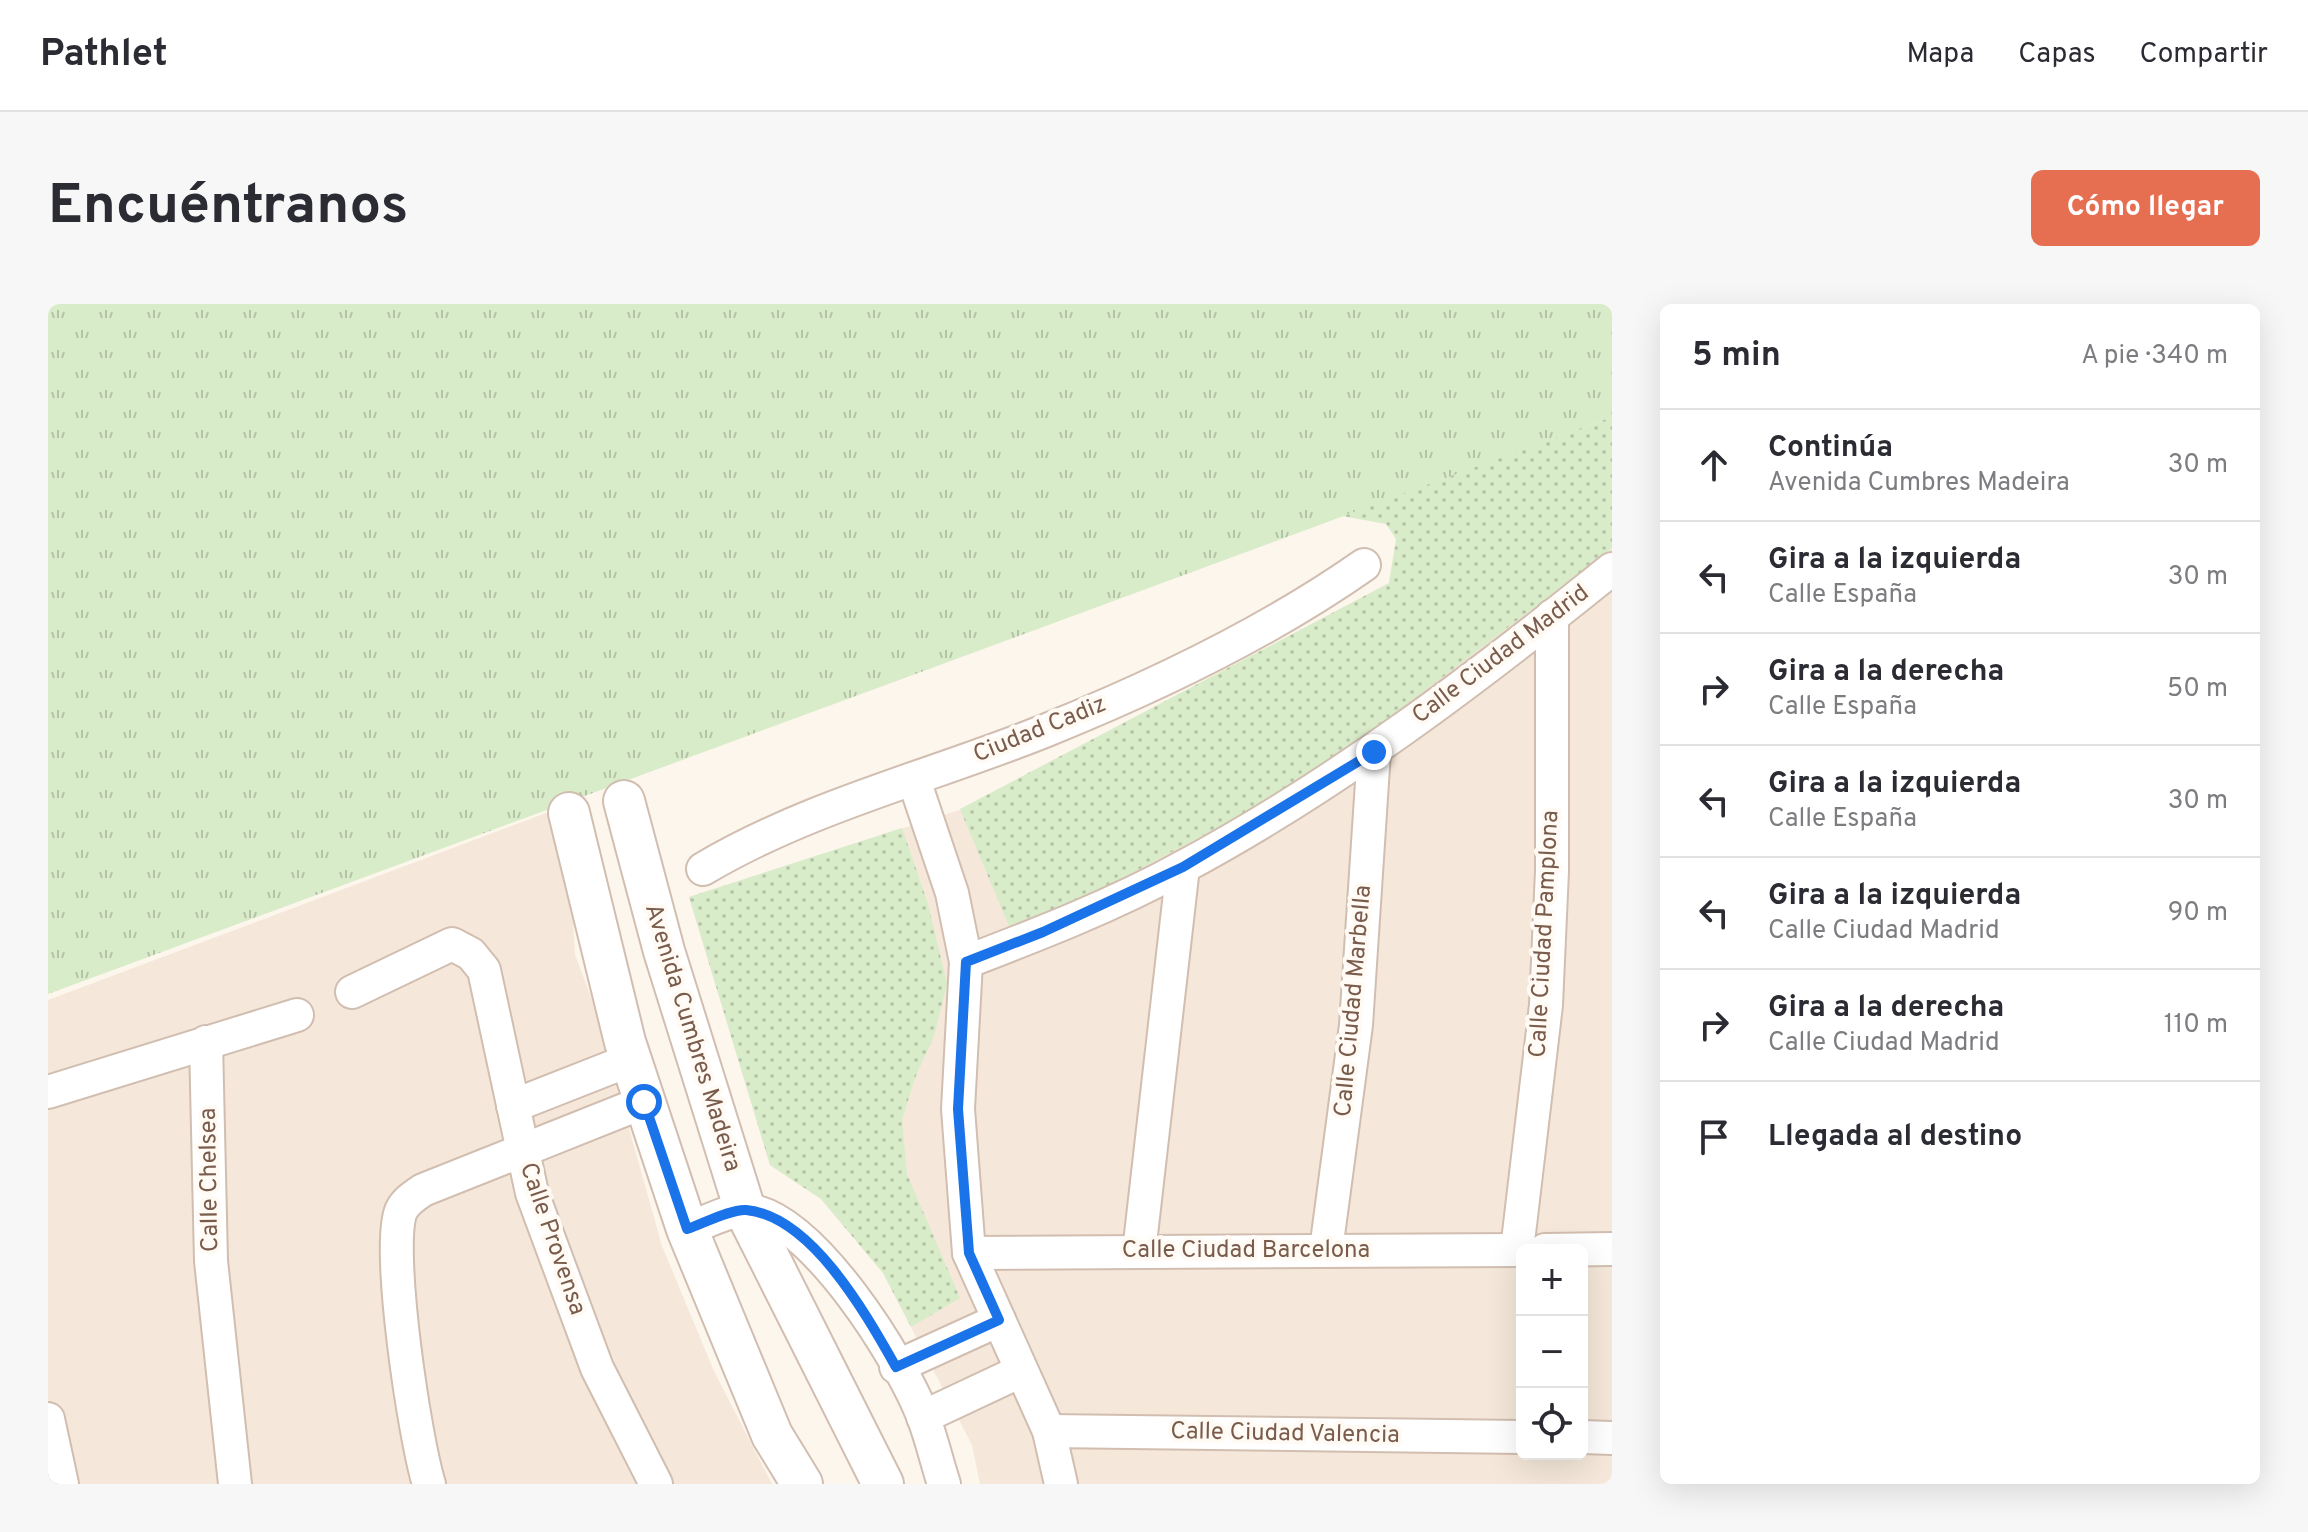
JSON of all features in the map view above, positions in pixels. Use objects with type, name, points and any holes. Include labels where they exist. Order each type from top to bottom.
[{"type":"street","name":"Ciudad Cadiz","points":[[703,869],[786,826],[1048,730],[1155,681],[1278,621],[1364,565]]},
{"type":"street","name":"Calle Ciudad Madrid","points":[[966,962],[1043,932],[1183,867],[1374,752],[1612,569]]},
{"type":"street","name":"Calle Ciudad Pamplona","points":[[1528,1244],[1546,1005],[1552,871],[1552,616]]},
{"type":"street","name":"Calle Ciudad Marbella","points":[[1326,1250],[1356,1025],[1374,752]]},
{"type":"street","points":[[914,780],[952,893],[966,962],[958,1109],[969,1253],[1049,1431],[1061,1484]]},
{"type":"street","name":"Avenida Cumbres Madeira","points":[[624,801],[716,1127],[745,1210],[883,1484]]},
{"type":"street","points":[[569,813],[630,1060],[687,1229],[772,1435],[802,1484]]},
{"type":"street","points":[[1139,1252],[1183,867]]},
{"type":"street","points":[[596,925],[653,909]]},
{"type":"street","points":[[352,992],[443,946],[452,944],[463,948],[484,970],[522,1151],[644,1102]]},
{"type":"street","points":[[48,1092],[297,1015]]},
{"type":"street","name":"Calle Chelsea","points":[[206,1042],[211,1261],[235,1484]]},
{"type":"street","points":[[513,1106],[630,1060]]},
{"type":"street","name":"Calle Provensa","points":[[429,1484],[413,1408],[399,1290],[397,1231],[402,1210],[423,1190],[522,1151],[532,1193],[597,1368],[656,1484]]},
{"type":"street","points":[[687,1229],[745,1210],[785,1223],[823,1259],[866,1314],[923,1417],[944,1484]]},
{"type":"street","name":"Calle Ciudad Barcelona","points":[[1588,1249],[1612,1249]]},
{"type":"street","name":"Calle Ciudad Barcelona","points":[[969,1253],[1516,1250]]},
{"type":"street","points":[[896,1367],[999,1320]]},
{"type":"street","points":[[923,1417],[1021,1371]]},
{"type":"street","points":[[48,1419],[62,1484]]},
{"type":"street","name":"Calle Ciudad Valencia","points":[[1049,1431],[1516,1437]]},
{"type":"street","points":[[1588,1437],[1612,1438]]},
{"type":"shaded area","points":[[1612,438],[1612,1484],[980,1484],[972,1445],[883,1273],[821,1199],[770,1165],[689,897],[975,805],[1397,609]]},
{"type":"shaded area","points":[[554,810],[571,883],[575,955],[595,1007],[662,1246],[714,1371],[772,1484],[48,1484],[48,1000]]},
{"type":"green space","points":[[48,304],[1612,304],[1612,417],[48,994]]},
{"type":"green space","points":[[1612,417],[1612,548],[1359,741],[1262,804],[1013,936],[960,809],[1389,583],[1396,539],[1386,524],[1342,516]]},
{"type":"green space","points":[[902,828],[928,904],[947,984],[934,1036],[915,1078],[902,1120],[907,1174],[960,1298],[911,1327],[883,1273],[821,1199],[770,1165],[689,897]]},
{"type":"route","points":[[644,1102],[687,1229],[745,1210],[785,1223],[823,1259],[866,1314],[896,1367],[999,1320],[969,1253],[958,1109],[966,962],[1043,932],[1183,867],[1374,752]]}]
